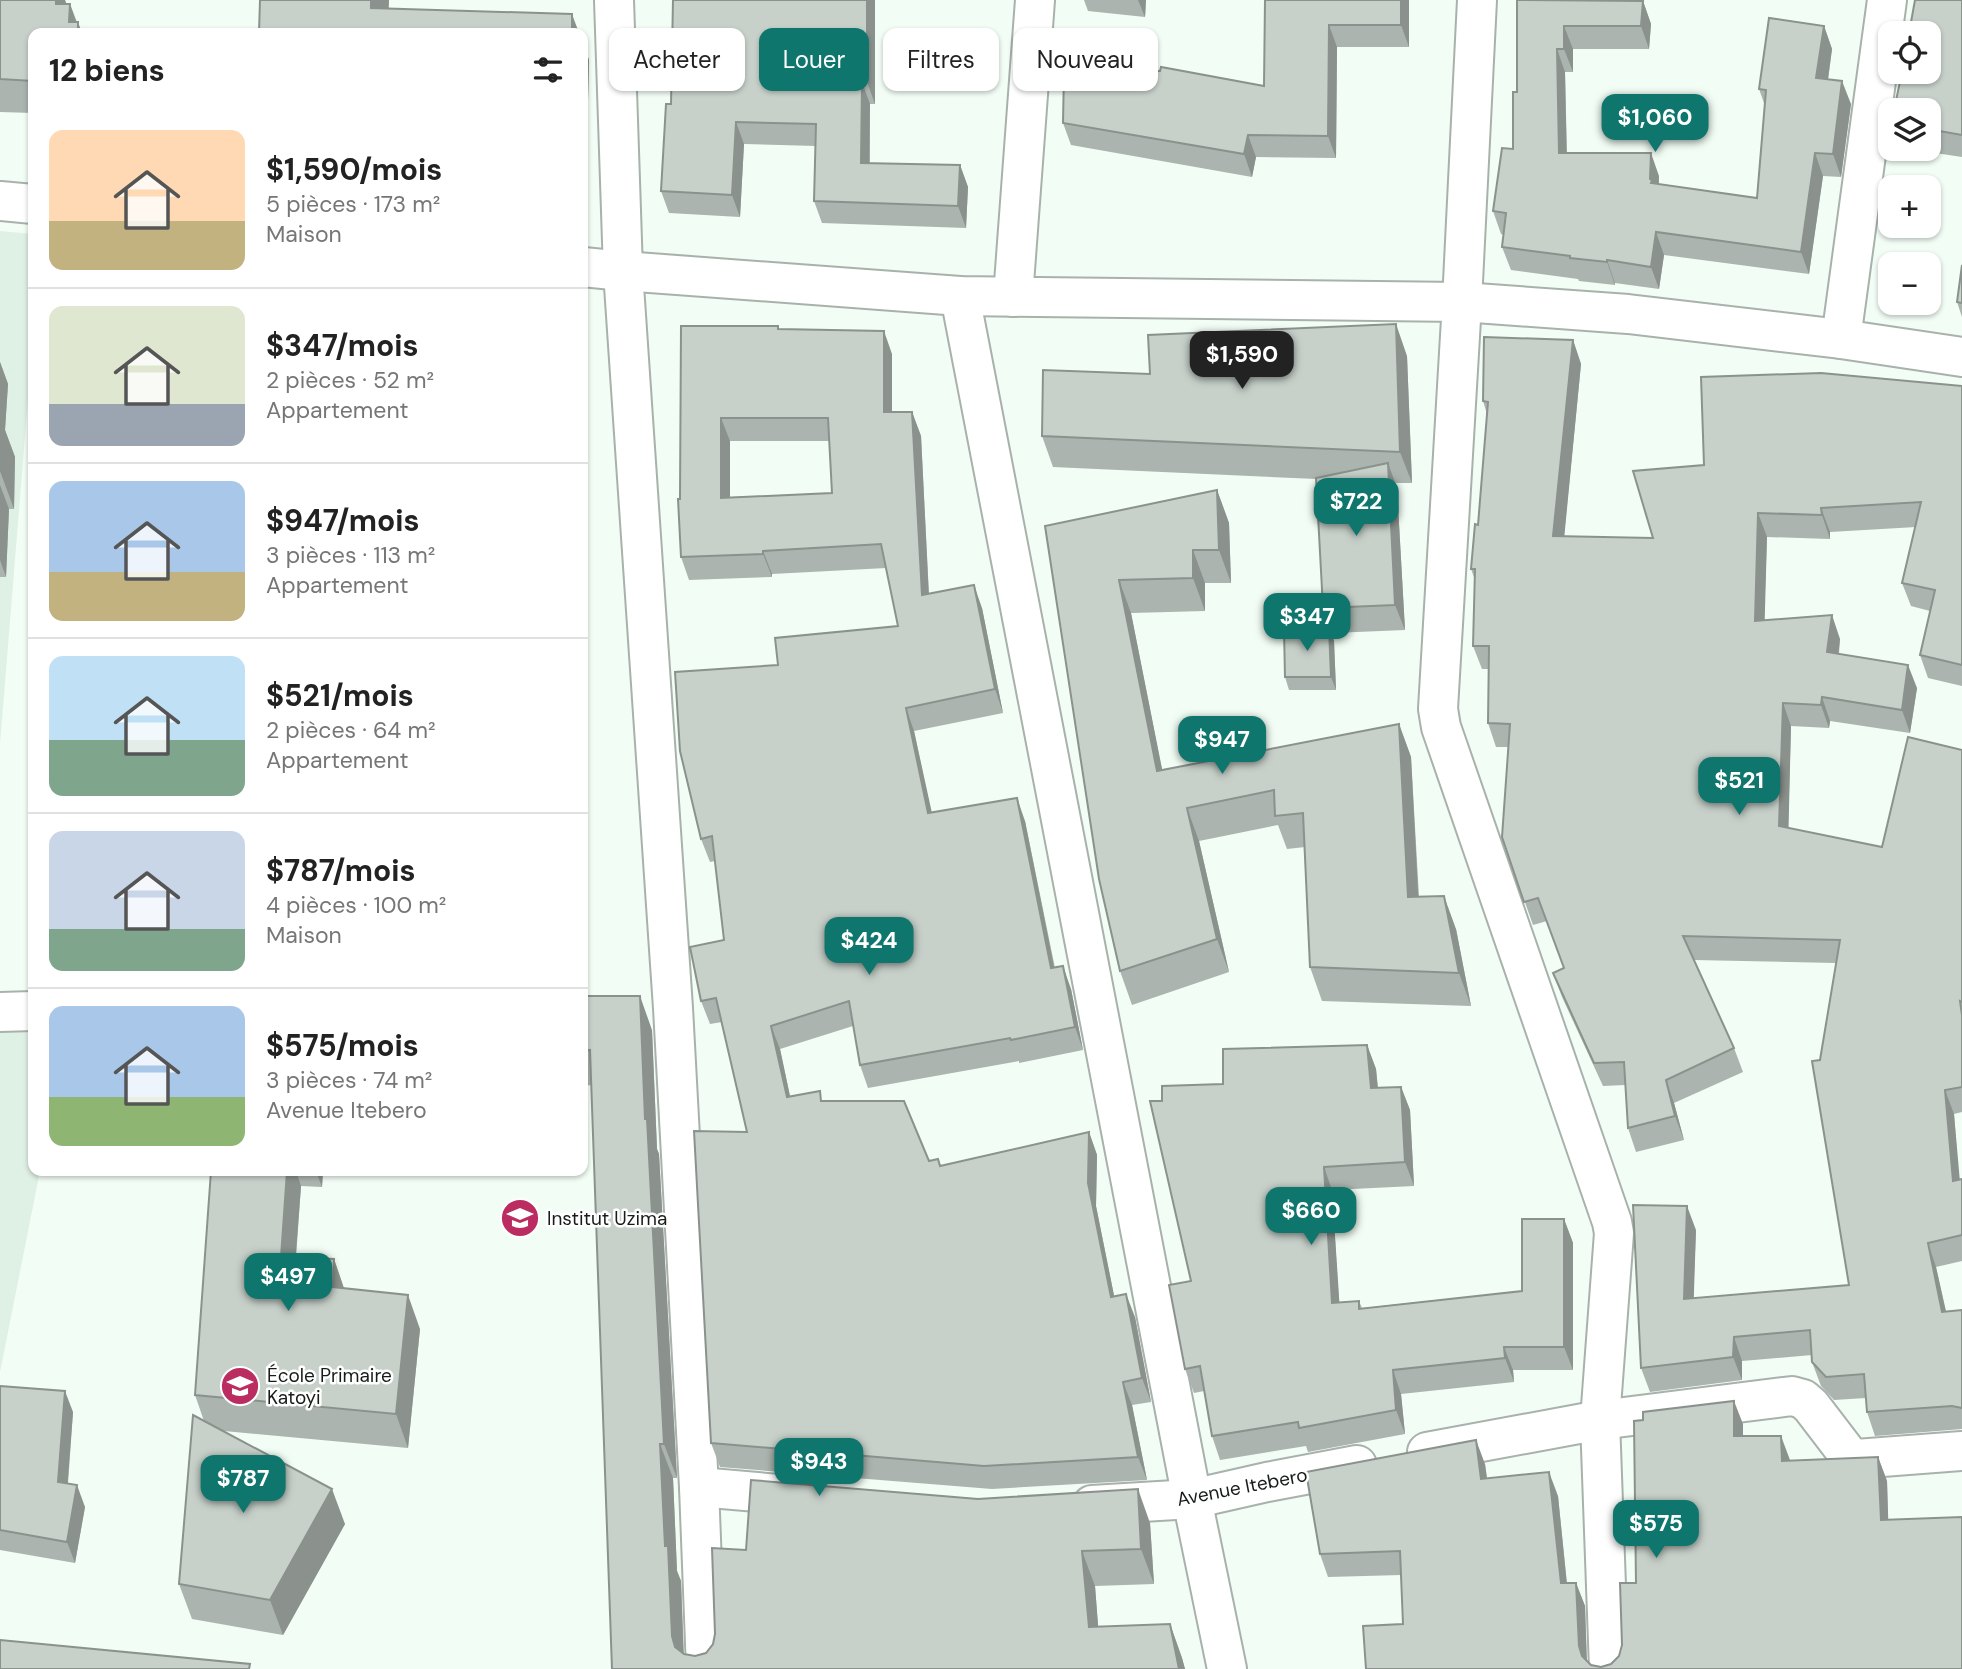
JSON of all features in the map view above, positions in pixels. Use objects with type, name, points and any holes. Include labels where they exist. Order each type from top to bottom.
[{"type":"street","points":[[614,0],[623,271],[673,1008],[706,1669]]},
{"type":"street","points":[[1013,297],[1035,0]]},
{"type":"street","points":[[1477,0],[1438,709],[1441,727],[1614,1233],[1600,1420],[1609,1669]]},
{"type":"street","points":[[1841,339],[1887,0]]},
{"type":"street","points":[[0,201],[28,204]]},
{"type":"street","points":[[588,268],[960,296],[1462,302],[1628,314],[1962,356]]},
{"type":"street","points":[[960,296],[1227,1669]]},
{"type":"street","points":[[634,1008],[673,1008]]},
{"type":"street","points":[[0,1012],[28,1012]]},
{"type":"street","name":"Avenue Itebero","points":[[1055,1508],[1192,1499],[1267,1482],[1600,1420],[1792,1396],[1811,1406],[1850,1457],[1856,1459],[1962,1451]]},
{"type":"street","points":[[699,1488],[838,1499]]},
{"type":"shaded area","points":[[0,231],[28,234],[28,400],[0,744]]},
{"type":"shaded area","points":[[0,1006],[28,1007],[28,1176],[39,1176],[0,1372]]},
{"type":"building","points":[[0,0],[56,0],[56,4],[70,4],[69,22],[78,22],[78,28],[28,28],[28,81],[0,79]]},
{"type":"building","points":[[260,0],[371,0],[371,8],[572,14],[572,28],[259,28]]},
{"type":"building","points":[[673,0],[867,0],[867,28],[759,28],[759,91],[862,91],[861,163],[960,165],[958,206],[814,201],[816,124],[736,122],[732,195],[661,191],[666,104],[671,104],[671,91],[745,91],[745,28],[672,28]]},
{"type":"building","points":[[1265,0],[1401,0],[1401,25],[1329,25],[1328,136],[1248,135],[1244,154],[1063,123],[1064,91],[1158,91],[1158,71],[1161,67],[1264,86]]},
{"type":"building","points":[[1517,0],[1643,1],[1641,26],[1564,26],[1564,49],[1557,49],[1559,153],[1651,153],[1651,183],[1757,198],[1766,90],[1759,89],[1769,18],[1824,26],[1816,78],[1842,81],[1833,154],[1815,153],[1801,252],[1656,232],[1651,267],[1502,247],[1506,213],[1493,211],[1502,148],[1513,149],[1513,92],[1517,92]]},
{"type":"building","points":[[1915,0],[1962,0],[1962,135],[1941,131],[1941,98],[1897,98],[1899,84],[1941,84],[1941,21],[1911,21]]},
{"type":"building","points":[[1962,265],[1962,303],[1957,302]]},
{"type":"building","points":[[1396,324],[1400,452],[1042,436],[1043,370],[1150,374],[1148,335]]},
{"type":"building","points":[[681,326],[778,326],[778,329],[884,331],[884,412],[912,412],[922,595],[974,585],[995,689],[906,708],[928,813],[1017,798],[1051,968],[1063,966],[1075,1027],[860,1065],[849,1001],[771,1026],[787,1097],[820,1091],[821,1101],[904,1101],[929,1161],[938,1159],[940,1166],[1089,1132],[1088,1183],[1111,1297],[1126,1294],[1142,1378],[1123,1382],[1138,1457],[984,1466],[711,1443],[694,1131],[747,1132],[716,998],[701,1001],[690,947],[724,940],[712,836],[701,839],[680,751],[675,672],[778,665],[775,638],[898,626],[881,544],[763,551],[763,554],[681,557]],"holes":[[[721,418],[828,418],[832,493],[721,498]]]},
{"type":"building","points":[[1484,337],[1573,340],[1553,536],[1653,538],[1633,471],[1704,465],[1701,377],[1821,373],[1962,386],[1962,665],[1920,655],[1935,590],[1902,583],[1921,502],[1821,508],[1822,515],[1758,513],[1755,621],[1832,615],[1827,652],[1908,665],[1902,710],[1822,697],[1821,705],[1783,703],[1779,826],[1882,847],[1908,737],[1962,750],[1962,1087],[1945,1090],[1953,1181],[1962,1179],[1962,1235],[1928,1243],[1942,1312],[1962,1310],[1962,1408],[1952,1406],[1867,1412],[1864,1374],[1826,1377],[1812,1362],[1810,1330],[1734,1337],[1733,1357],[1641,1368],[1633,1205],[1687,1206],[1684,1299],[1849,1285],[1812,1061],[1820,1060],[1840,940],[1683,936],[1734,1048],[1666,1080],[1675,1116],[1628,1128],[1624,1062],[1594,1063],[1553,973],[1564,968],[1538,898],[1524,902],[1502,837],[1510,724],[1488,723],[1489,646],[1473,646],[1475,569],[1471,569],[1475,524],[1478,525],[1488,402],[1483,401]]},
{"type":"building","points":[[1388,463],[1395,605],[1323,608],[1316,478]]},
{"type":"building","points":[[1217,490],[1219,550],[1193,550],[1193,578],[1119,580],[1157,771],[1399,724],[1408,897],[1444,896],[1459,973],[1310,967],[1303,813],[1275,816],[1274,790],[1187,808],[1217,939],[1120,971],[1099,879],[1045,526]]},
{"type":"building","points":[[1329,628],[1331,677],[1285,677],[1284,630]]},
{"type":"building","points":[[588,996],[640,996],[664,1444],[660,1444],[665,1546],[668,1546],[672,1636],[675,1647],[684,1654],[695,1656],[706,1653],[713,1644],[715,1634],[712,1548],[746,1550],[751,1480],[978,1499],[1138,1489],[1141,1549],[1082,1551],[1089,1627],[1170,1624],[1179,1669],[612,1669]]},
{"type":"building","points":[[1367,1045],[1371,1088],[1401,1087],[1405,1162],[1324,1167],[1332,1303],[1359,1301],[1359,1309],[1522,1291],[1522,1219],[1564,1219],[1564,1347],[1504,1347],[1505,1358],[1393,1370],[1396,1410],[1299,1428],[1298,1422],[1212,1436],[1200,1366],[1185,1369],[1169,1285],[1191,1281],[1150,1101],[1162,1101],[1162,1086],[1223,1084],[1223,1049]]},
{"type":"building","points":[[211,1176],[287,1176],[281,1257],[334,1259],[333,1287],[408,1295],[396,1414],[195,1395]]},
{"type":"building","points":[[0,1386],[65,1391],[58,1482],[77,1485],[67,1542],[0,1530]]},
{"type":"building","points":[[1734,1401],[1734,1436],[1781,1436],[1782,1461],[1878,1457],[1881,1520],[1962,1517],[1962,1669],[1366,1669],[1363,1626],[1403,1624],[1400,1551],[1320,1554],[1306,1472],[1476,1440],[1481,1479],[1549,1472],[1561,1583],[1576,1583],[1579,1646],[1582,1656],[1591,1665],[1601,1667],[1611,1664],[1619,1656],[1622,1645],[1620,1583],[1636,1583],[1634,1421],[1643,1420],[1643,1412]]},
{"type":"building","points":[[193,1415],[332,1489],[270,1600],[179,1584]]},
{"type":"building","points":[[0,1640],[250,1664],[249,1669],[0,1669]]},
{"type":"place","name":"Institut Uzima","points":[[520,1218]]},
{"type":"place","name":"École Primaire Katoyi","points":[[240,1386]]}]
